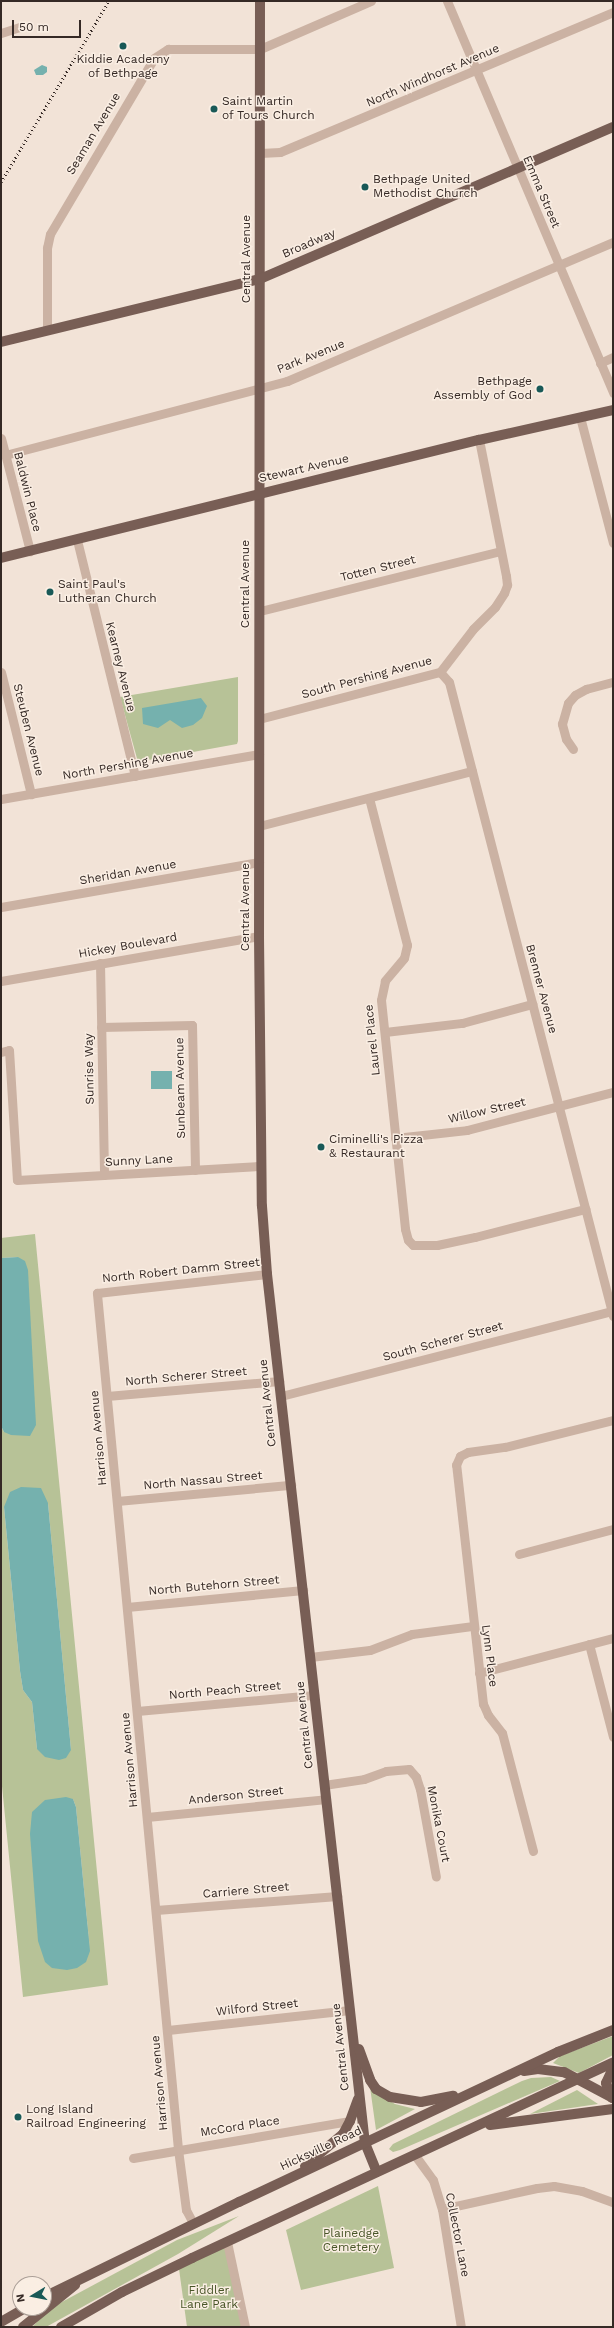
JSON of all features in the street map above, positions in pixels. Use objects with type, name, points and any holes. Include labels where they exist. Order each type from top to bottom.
[{"type":"main road","name":"Central Avenue","points":[[260,1],[259,936],[261,1166],[267,1274],[359,2095],[365,2143],[377,2172]]},
{"type":"main road","name":"Broadway","points":[[1,342],[260,279],[613,127]]},
{"type":"main road","name":"Stewart Avenue","points":[[1,558],[259,493],[479,440],[613,410]]},
{"type":"main road","points":[[350,2014],[362,2059],[370,2080],[376,2089],[390,2097],[404,2101],[436,2101],[480,2089]]},
{"type":"main road","name":"Hicksville Road","points":[[52,2293],[193,2223],[513,2073],[558,2052],[613,2030]]},
{"type":"main road","points":[[61,2327],[122,2292],[414,2154],[476,2128],[580,2080],[613,2062]]},
{"type":"main road","points":[[613,2068],[606,2083],[613,2098]]},
{"type":"main road","points":[[513,2073],[538,2069],[564,2072],[613,2098]]},
{"type":"main road","points":[[294,2176],[338,2139],[350,2121],[359,2095]]},
{"type":"main road","points":[[476,2128],[522,2120],[613,2109]]},
{"type":"main road","points":[[22,2327],[93,2272]]},
{"type":"main road","points":[[1,2322],[12,2316]]},
{"type":"street","points":[[260,49],[371,1]]},
{"type":"street","name":"Emma Street","points":[[447,1],[613,393]]},
{"type":"street","name":"North Windhorst Avenue","points":[[260,153],[280,152],[476,71],[613,12]]},
{"type":"street","points":[[1,33],[22,26]]},
{"type":"street","name":"Seaman Avenue","points":[[47,330],[47,248],[50,234],[154,58],[168,49],[260,49]]},
{"type":"street","name":"Park Avenue","points":[[5,455],[287,381],[613,242]]},
{"type":"street","points":[[600,363],[613,357]]},
{"type":"street","points":[[580,417],[610,521],[613,543]]},
{"type":"street","name":"Baldwin Place","points":[[1,438],[30,551]]},
{"type":"street","name":"South Pershing Avenue","points":[[260,719],[440,672],[504,593],[507,585],[506,576],[479,440]]},
{"type":"street","name":"Kearney Avenue","points":[[77,540],[135,776]]},
{"type":"street","name":"Totten Street","points":[[260,611],[501,551]]},
{"type":"street","name":"Steuben Avenue","points":[[1,672],[31,794]]},
{"type":"street","name":"Brenner Avenue","points":[[440,672],[449,682],[612,1313]]},
{"type":"street","points":[[573,749],[566,739],[562,724],[568,703],[575,695],[586,689],[613,682]]},
{"type":"street","name":"North Pershing Avenue","points":[[1,799],[259,754]]},
{"type":"street","points":[[259,826],[472,771]]},
{"type":"street","name":"Laurel Place","points":[[370,798],[407,945],[404,958],[385,982],[381,991],[404,1229],[410,1242],[413,1245],[437,1245],[475,1238],[585,1209]]},
{"type":"street","name":"Sheridan Avenue","points":[[1,906],[259,862]]},
{"type":"street","name":"Hickey Boulevard","points":[[1,981],[259,936]]},
{"type":"street","name":"Sunrise Way","points":[[100,963],[104,1175]]},
{"type":"street","points":[[384,1032],[462,1023],[532,1004]]},
{"type":"street","name":"Sunbeam Avenue","points":[[101,1027],[192,1025],[195,1170]]},
{"type":"street","name":"Sunny Lane","points":[[5,1051],[17,1180],[261,1166]]},
{"type":"street","name":"Willow Street","points":[[395,1138],[467,1130],[613,1092]]},
{"type":"street","name":"North Robert Damm Street","points":[[97,1293],[267,1274]]},
{"type":"street","name":"Harrison Avenue","points":[[97,1293],[168,2030],[178,2149],[187,2215],[193,2223]]},
{"type":"street","name":"South Scherer Street","points":[[281,1396],[612,1313]]},
{"type":"street","name":"North Scherer Street","points":[[107,1396],[279,1381]]},
{"type":"street","name":"Lynn Place","points":[[533,1850],[502,1734],[488,1715],[483,1704],[456,1465],[460,1456],[468,1452],[505,1447],[613,1420]]},
{"type":"street","name":"North Nassau Street","points":[[117,1501],[291,1485]]},
{"type":"street","points":[[519,1554],[613,1529]]},
{"type":"street","name":"North Butehorn Street","points":[[127,1606],[302,1590]]},
{"type":"street","points":[[310,1657],[370,1650],[412,1634],[473,1626]]},
{"type":"street","points":[[479,1673],[613,1638]]},
{"type":"street","points":[[589,1644],[613,1737]]},
{"type":"street","name":"North Peach Street","points":[[137,1711],[314,1695]]},
{"type":"street","name":"Monika Court","points":[[324,1785],[364,1779],[386,1771],[410,1769],[416,1777],[420,1789],[436,1877]]},
{"type":"street","name":"Anderson Street","points":[[147,1817],[326,1799]]},
{"type":"street","name":"Carriere Street","points":[[156,1910],[337,1896]]},
{"type":"street","name":"Wilford Street","points":[[168,2030],[350,2014]]},
{"type":"street","name":"McCord Place","points":[[133,2158],[178,2149],[350,2121]]},
{"type":"street","name":"Collector Lane","points":[[414,2154],[433,2180],[442,2209],[462,2327]]},
{"type":"street","points":[[442,2209],[536,2188],[554,2186],[582,2191],[613,2202]]},
{"type":"street","points":[[228,2242],[244,2327]]},
{"type":"green space","points":[[238,677],[237,744],[138,762],[120,697]]},
{"type":"green space","points":[[35,1234],[108,1985],[23,1997],[1,1776],[1,1426],[4,1432],[18,1257],[1,1258],[1,1238]],"holes":[[[48,1503],[71,1750],[37,1749],[32,1702],[23,1690],[20,1671],[4,1507]],[[73,1799],[76,1807],[90,1951]]]},
{"type":"green space","points":[[613,2036],[613,2055],[579,2073],[553,2063],[560,2056]]},
{"type":"green space","points":[[551,2077],[560,2081],[400,2150],[393,2152],[389,2149],[393,2144],[522,2081],[531,2078]]},
{"type":"green space","points":[[369,2080],[383,2097],[395,2104],[415,2109],[376,2130]]},
{"type":"green space","points":[[577,2090],[598,2104],[530,2114]]},
{"type":"green space","name":"Plainedge Cemetery","points":[[378,2186],[394,2268],[301,2290],[286,2230]]},
{"type":"green space","points":[[239,2216],[178,2254],[46,2327],[32,2327],[43,2316],[52,2316],[52,2309],[60,2303],[177,2240]]},
{"type":"green space","name":"Fiddler Lane Park","points":[[225,2246],[242,2327],[187,2327],[179,2269]]},
{"type":"water","points":[[42,65],[47,67],[47,72],[43,75],[36,75],[34,70]]},
{"type":"water","points":[[201,698],[207,706],[202,718],[193,725],[182,728],[170,720],[158,728],[143,724],[142,708]]},
{"type":"water","points":[[151,1071],[172,1071],[172,1089],[151,1089]]},
{"type":"water","points":[[18,1257],[25,1261],[28,1270],[36,1425],[30,1436],[11,1435],[4,1432],[1,1426],[1,1258]]},
{"type":"water","points":[[21,1487],[41,1488],[48,1503],[71,1750],[66,1758],[59,1760],[45,1757],[37,1749],[32,1702],[23,1690],[20,1671],[4,1507],[10,1492]]},
{"type":"water","points":[[66,1797],[73,1799],[76,1807],[90,1951],[86,1962],[77,1968],[67,1970],[52,1968],[45,1962],[38,1941],[30,1834],[32,1812],[45,1800]]},
{"type":"railway","points":[[1,182],[109,1]]},
{"type":"place","name":"Kiddie Academy of Bethpage","points":[[123,46]]},
{"type":"place","name":"Saint Martin of Tours Church","points":[[214,109]]},
{"type":"place","name":"Bethpage United Methodist Church","points":[[365,187]]},
{"type":"place","name":"Bethpage Assembly of God","points":[[540,389]]},
{"type":"place","name":"Saint Paul's Lutheran Church","points":[[50,592]]},
{"type":"place","name":"Ciminelli's Pizza & Restaurant","points":[[321,1147]]},
{"type":"place","name":"Long Island Railroad Engineering","points":[[18,2117]]}]
